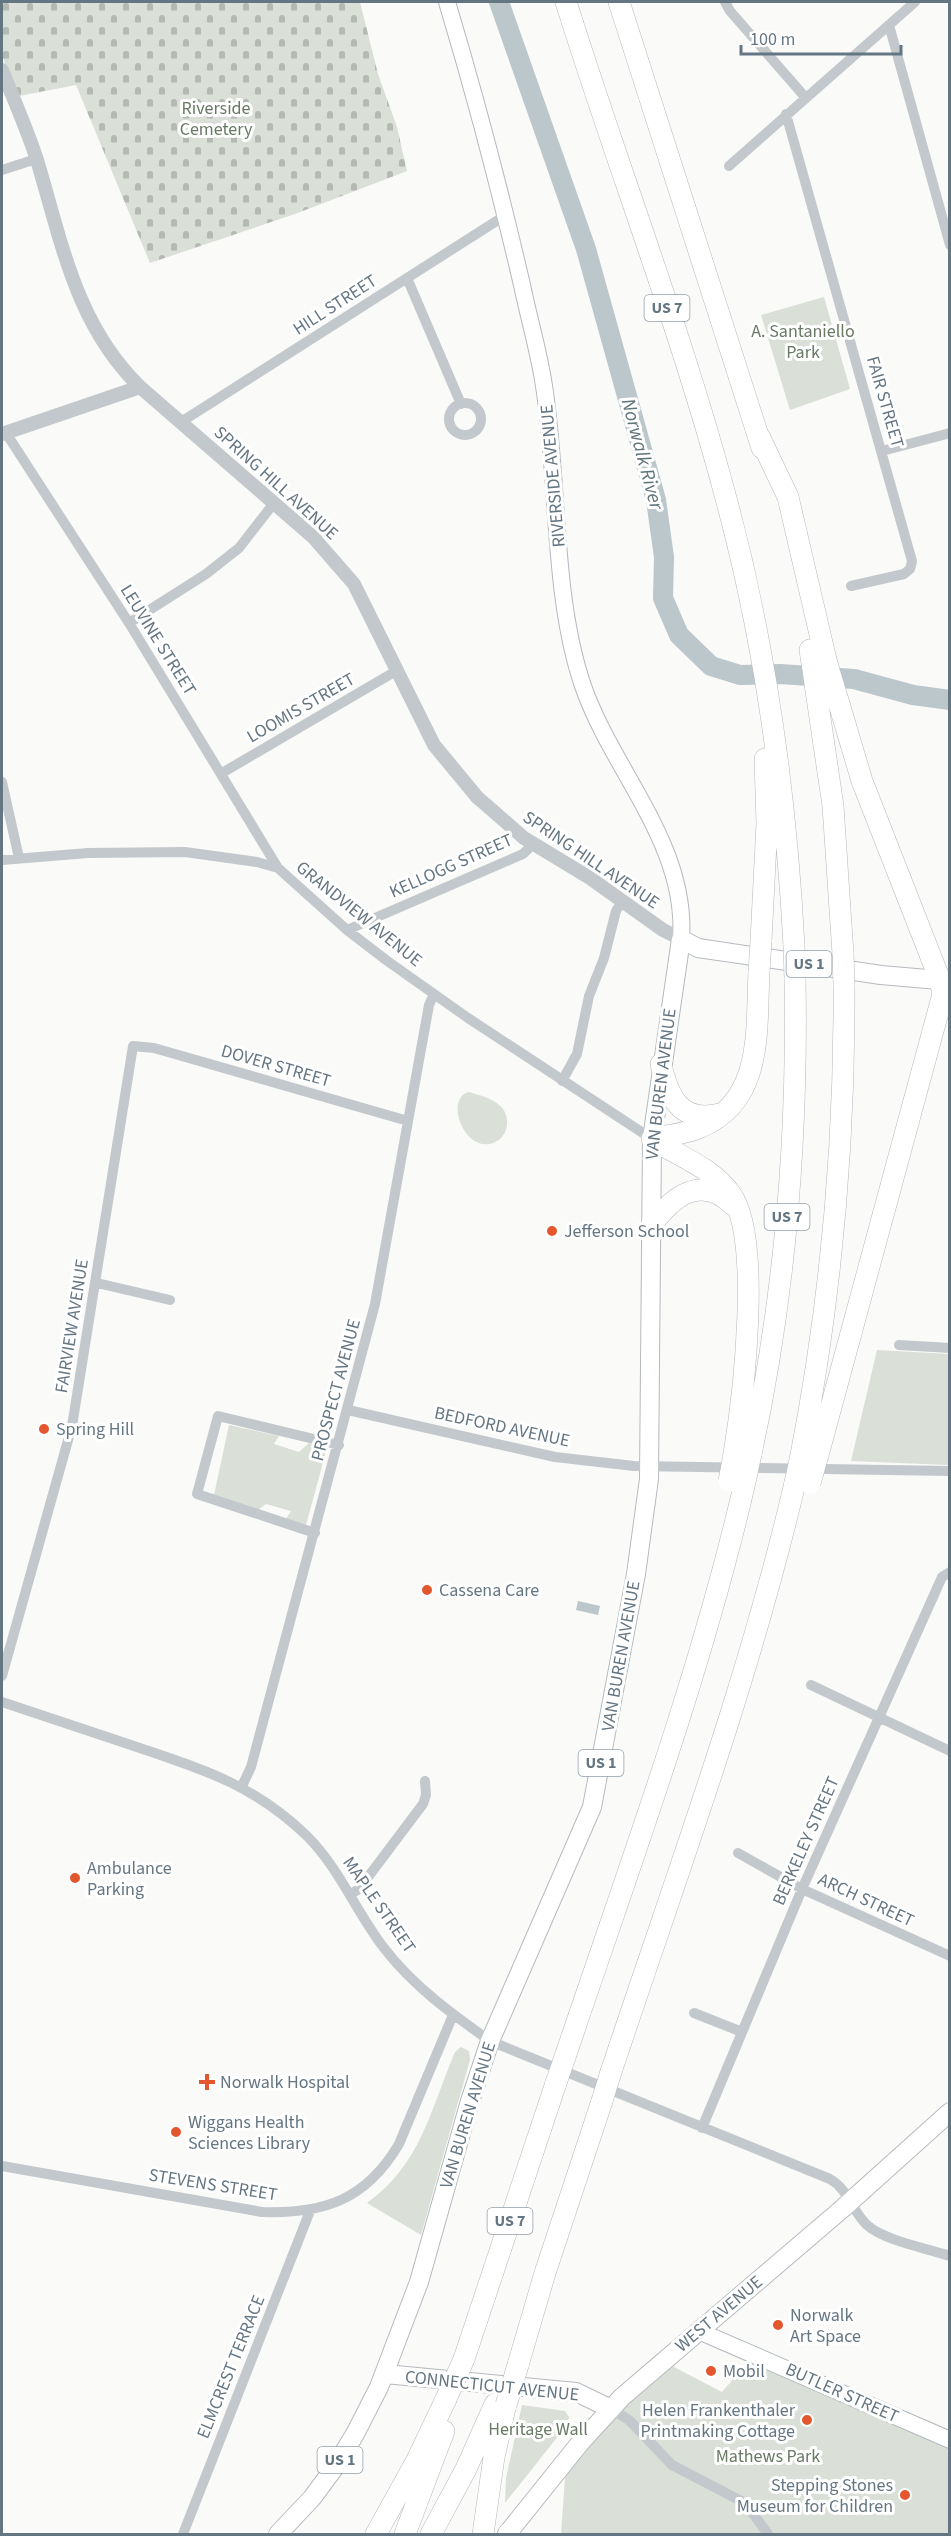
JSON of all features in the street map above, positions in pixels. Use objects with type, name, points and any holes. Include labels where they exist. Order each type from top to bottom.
[{"type":"highway","name":"US 7","points":[[500,2404],[725,1733],[803,1483],[809,1455],[837,1197],[843,1081],[844,985],[837,846],[810,620],[759,436],[619,2]]},
{"type":"highway","name":"US 7","points":[[450,2399],[714,1602],[742,1454],[771,1346],[786,1229],[794,1112],[795,978],[787,839],[767,720],[753,612],[725,493],[703,418],[567,4]]},
{"type":"highway","points":[[809,1455],[941,1005],[945,981],[871,808],[810,620]]},
{"type":"highway","points":[[651,1139],[700,1128],[726,1112],[742,1094],[752,1070],[767,807],[767,720]]},
{"type":"highway","points":[[661,1064],[670,1095],[685,1111],[705,1117],[726,1112]]},
{"type":"highway","points":[[651,1139],[715,1177],[730,1192],[740,1212],[746,1259],[747,1313],[742,1454]]},
{"type":"highway","points":[[651,1226],[670,1203],[694,1191],[718,1193],[740,1212]]},
{"type":"highway","points":[[403,2535],[427,2478],[450,2399]]},
{"type":"highway","points":[[376,2535],[450,2399]]},
{"type":"highway","points":[[496,2532],[491,2476],[500,2404]]},
{"type":"highway","points":[[431,2535],[500,2404]]},
{"type":"main road","name":"RIVERSIDE AVENUE","points":[[447,2],[506,215],[544,384],[563,584],[572,644],[584,687],[666,852],[676,891],[682,926],[681,939]]},
{"type":"main road","name":"US 1","points":[[681,939],[698,948],[881,975],[945,981]]},
{"type":"main road","name":"VAN BUREN AVENUE","points":[[385,2374],[419,2282],[464,2120],[490,2041],[592,1807],[637,1567],[650,1466],[651,1139],[681,939]]},
{"type":"main road","name":"WEST AVENUE","points":[[496,2532],[562,2464],[610,2409],[680,2346],[701,2332],[851,2201],[950,2112]]},
{"type":"main road","name":"BUTLER STREET","points":[[701,2332],[950,2440]]},
{"type":"main road","name":"CONNECTICUT AVENUE","points":[[279,2535],[312,2498],[335,2467],[355,2434],[385,2374],[576,2392],[610,2409]]},
{"type":"street","points":[[725,2],[730,11],[805,97]]},
{"type":"street","points":[[729,166],[915,2]]},
{"type":"street","points":[[889,25],[950,245]]},
{"type":"street","name":"SPRING HILL AVENUE","points":[[2,70],[36,159],[66,260],[92,324],[114,361],[140,387],[313,537],[354,584],[434,745],[477,797],[533,844],[585,875],[663,930],[681,939]]},
{"type":"street","name":"FAIR STREET","points":[[786,114],[912,561],[912,566],[904,574],[851,586]]},
{"type":"street","points":[[2,170],[36,159]]},
{"type":"street","name":"HILL STREET","points":[[181,422],[506,215]]},
{"type":"street","points":[[407,278],[461,404]]},
{"type":"street","points":[[4,434],[140,387]]},
{"type":"street","points":[[882,451],[950,433]]},
{"type":"street","name":"LEUVINE STREET","points":[[4,434],[129,622],[278,868]]},
{"type":"street","points":[[129,622],[206,574],[239,548],[274,503]]},
{"type":"street","name":"LOOMIS STREET","points":[[222,773],[396,671]]},
{"type":"street","points":[[2,782],[19,858]]},
{"type":"street","name":"KELLOGG STREET","points":[[347,930],[523,854],[533,844]]},
{"type":"street","name":"GRANDVIEW AVENUE","points":[[2,860],[88,853],[185,852],[257,862],[278,868],[347,930],[434,994],[651,1139]]},
{"type":"street","points":[[562,1081],[577,1054],[589,996],[604,958],[615,911],[622,901]]},
{"type":"street","name":"PROSPECT AVENUE","points":[[242,1786],[251,1767],[380,1285],[429,1005],[434,994]]},
{"type":"street","name":"DOVER STREET","points":[[133,1046],[154,1048],[408,1121]]},
{"type":"street","name":"FAIRVIEW AVENUE","points":[[2,1676],[72,1426],[133,1046]]},
{"type":"street","points":[[96,1283],[171,1300]]},
{"type":"street","points":[[898,1345],[950,1348]]},
{"type":"street","name":"BEDFORD AVENUE","points":[[348,1410],[555,1457],[650,1466],[950,1471]]},
{"type":"street","points":[[315,1533],[197,1494],[218,1416],[339,1445]]},
{"type":"street","name":"BERKELEY STREET","points":[[702,2128],[802,1889],[942,1576],[950,1572]]},
{"type":"street","points":[[811,1685],[950,1751]]},
{"type":"street","name":"MAPLE STREET","points":[[2,1702],[202,1769],[242,1786],[273,1807],[307,1837],[331,1864],[384,1948],[429,1995],[490,2041],[830,2179],[843,2188],[865,2224],[876,2232],[950,2256]]},
{"type":"street","points":[[351,1894],[359,1889],[423,1804],[426,1795],[425,1781]]},
{"type":"street","name":"ARCH STREET","points":[[738,1853],[802,1889],[950,1956]]},
{"type":"street","points":[[694,2013],[742,2032]]},
{"type":"street","name":"STEVENS STREET","points":[[2,2166],[262,2212],[310,2211],[352,2194],[373,2180],[386,2164],[399,2144],[453,2014]]},
{"type":"street","name":"ELMCREST TERRACE","points":[[183,2535],[310,2211]]},
{"type":"street","points":[[610,2409],[628,2420],[672,2465],[745,2504],[768,2535]]},
{"type":"green space","name":"Riverside Cemetery","points":[[2,2],[360,2],[378,74],[397,127],[407,171],[295,214],[150,263],[76,85],[19,96],[2,56]]},
{"type":"green space","name":"A. Santaniello Park","points":[[824,297],[850,389],[790,410],[761,315]]},
{"type":"green space","points":[[469,1092],[493,1100],[506,1114],[507,1126],[503,1136],[493,1143],[483,1144],[474,1140],[461,1124],[458,1104],[462,1096]]},
{"type":"green space","points":[[877,1350],[949,1354],[949,1465],[851,1461]]},
{"type":"green space","points":[[229,1425],[279,1436],[274,1444],[299,1452],[309,1443],[327,1448],[306,1525],[286,1519],[291,1511],[266,1504],[258,1510],[214,1495]]},
{"type":"green space","points":[[461,2047],[469,2051],[470,2060],[421,2235],[367,2203],[385,2188],[412,2154],[422,2135],[455,2052]]},
{"type":"green space","name":"Mathews Park","points":[[750,2360],[896,2422],[949,2448],[949,2534],[561,2534],[566,2465],[621,2405],[670,2365],[722,2392]]},
{"type":"green space","name":"Heritage Wall","points":[[522,2405],[565,2411],[569,2417],[567,2425],[505,2503],[506,2478]]},
{"type":"water","points":[[578,1601],[600,1606],[598,1615],[576,1610]]},
{"type":"waterway","name":"Norwalk River","points":[[499,2],[586,249],[656,500],[664,557],[663,598],[679,635],[711,666],[740,675],[780,674],[854,679],[913,695],[950,700]]},
{"type":"place","name":"Jefferson School","points":[[552,1231]]},
{"type":"place","name":"Spring Hill","points":[[44,1429]]},
{"type":"place","name":"Cassena Care","points":[[427,1590]]},
{"type":"place","name":"Ambulance Parking","points":[[75,1878]]},
{"type":"place","name":"Norwalk Hospital","points":[[207,2082]]},
{"type":"place","name":"Wiggans Health Sciences Library","points":[[176,2132]]},
{"type":"place","name":"Norwalk Art Space","points":[[778,2325]]},
{"type":"place","name":"Mobil","points":[[711,2371]]},
{"type":"place","name":"Helen Frankenthaler Printmaking Cottage","points":[[807,2420]]},
{"type":"place","name":"Stepping Stones Museum for Children","points":[[905,2495]]}]
